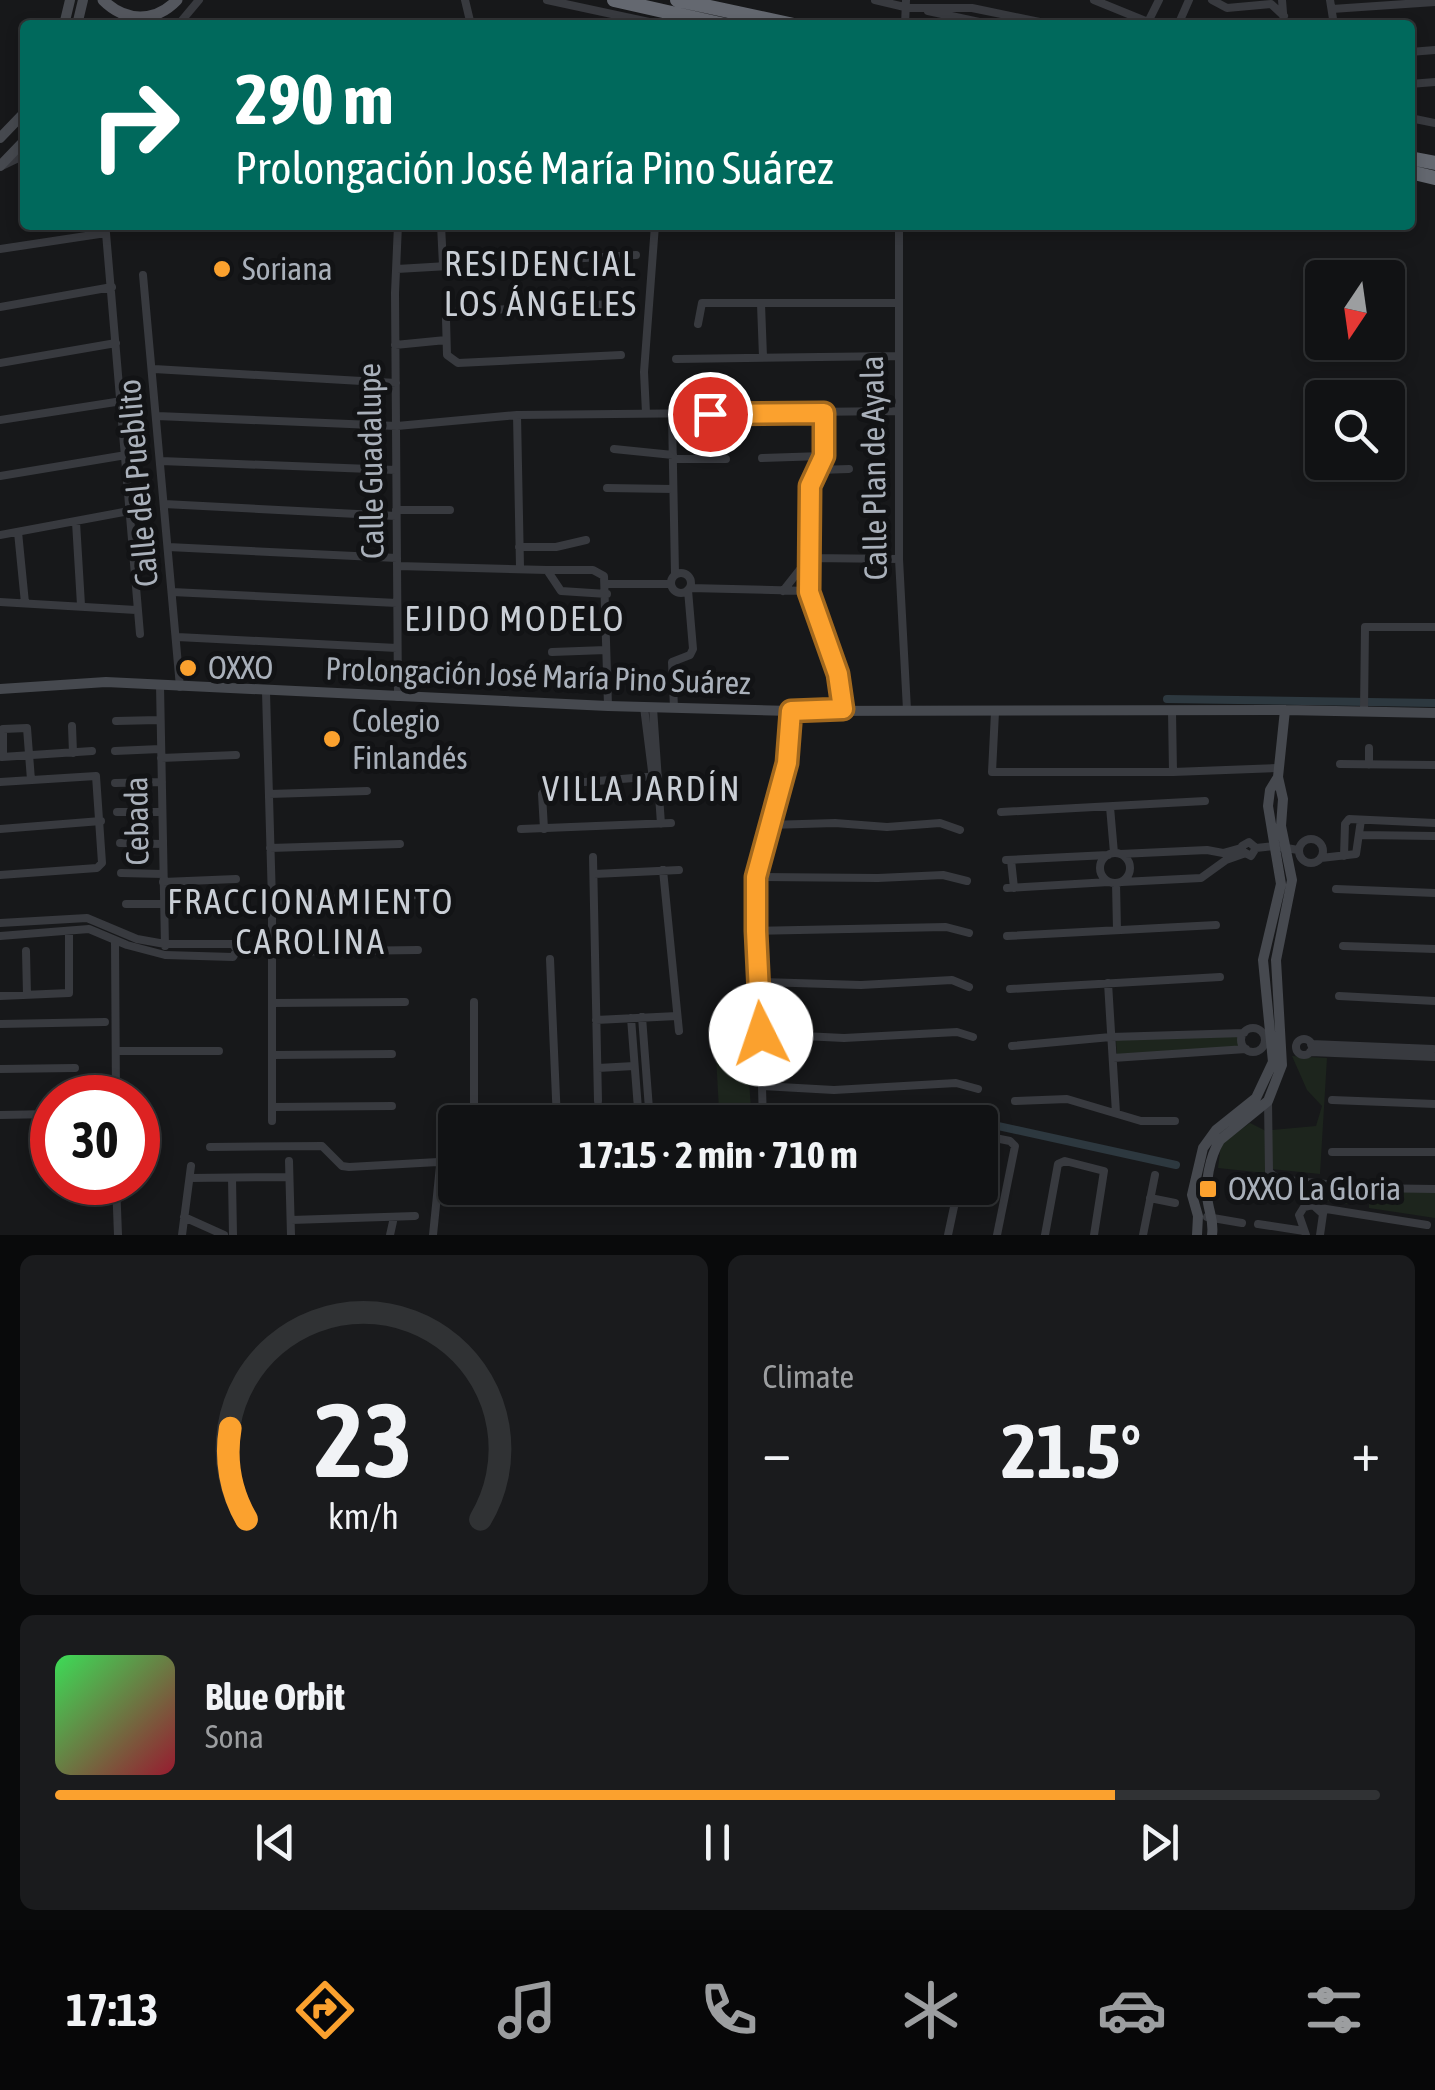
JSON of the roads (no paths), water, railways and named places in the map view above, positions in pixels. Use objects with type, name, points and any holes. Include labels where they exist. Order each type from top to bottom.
[{"type":"highway","points":[[614,0],[704,20]]},
{"type":"highway","points":[[677,0],[771,20]]},
{"type":"main road","points":[[103,0],[122,14],[144,18],[160,14],[177,0]]},
{"type":"main road","points":[[0,138],[20,117]]},
{"type":"main road","points":[[0,166],[20,145]]},
{"type":"main road","name":"Prolongación José María Pino Suárez","points":[[0,689],[106,682],[648,708],[1435,713]]},
{"type":"main road","points":[[1212,1235],[1213,1218],[1207,1198],[1215,1148],[1268,1101],[1278,1080],[1263,960],[1281,884],[1280,846],[1268,806],[1278,772],[1284,710]]},
{"type":"main road","points":[[1197,1235],[1198,1216],[1192,1195],[1203,1148],[1216,1130],[1256,1098],[1270,1074],[1275,1043]]},
{"type":"street","points":[[182,20],[199,0]]},
{"type":"street","points":[[547,0],[637,20]]},
{"type":"street","points":[[875,0],[972,8],[1030,20]]},
{"type":"street","points":[[1094,0],[1118,4],[1145,20]]},
{"type":"street","points":[[1212,0],[1227,8],[1276,2],[1284,20]]},
{"type":"street","points":[[1331,4],[1435,2]]},
{"type":"street","points":[[907,4],[973,20]]},
{"type":"street","name":"Calle Guadalupe","points":[[398,230],[398,696]]},
{"type":"street","points":[[441,230],[443,265]]},
{"type":"street","points":[[646,413],[644,372],[656,230]]},
{"type":"street","name":"Calle Plan de Ayala","points":[[898,230],[896,412],[907,710]]},
{"type":"street","points":[[0,249],[106,233],[140,634]]},
{"type":"street","points":[[397,268],[636,255]]},
{"type":"street","name":"Calle del Pueblito","points":[[143,275],[180,686]]},
{"type":"street","points":[[0,306],[112,287]]},
{"type":"street","points":[[622,355],[458,363],[447,355],[446,318],[452,312],[632,303]]},
{"type":"street","points":[[698,324],[702,304],[898,303]]},
{"type":"street","points":[[761,304],[763,357]]},
{"type":"street","points":[[395,345],[446,340]]},
{"type":"street","points":[[0,363],[116,343]]},
{"type":"street","points":[[676,360],[897,356]]},
{"type":"street","points":[[154,369],[396,383]]},
{"type":"street","points":[[0,420],[122,402]]},
{"type":"street","points":[[157,416],[396,426],[517,416],[896,412]]},
{"type":"street","points":[[824,413],[824,456],[810,486],[809,592],[838,674],[843,709]]},
{"type":"street","points":[[671,584],[675,574],[672,414]]},
{"type":"street","points":[[517,416],[520,567]]},
{"type":"street","points":[[614,449],[726,459]]},
{"type":"street","points":[[0,476],[126,456]]},
{"type":"street","points":[[762,458],[824,456]]},
{"type":"street","points":[[162,461],[396,470]]},
{"type":"street","points":[[818,470],[848,470]]},
{"type":"street","points":[[607,488],[674,489]]},
{"type":"street","points":[[164,504],[396,513],[450,510]]},
{"type":"street","points":[[0,534],[129,511]]},
{"type":"street","points":[[76,522],[82,606]]},
{"type":"street","points":[[18,532],[25,603]]},
{"type":"street","points":[[520,547],[586,540]]},
{"type":"street","points":[[168,547],[602,572],[606,589],[608,706]]},
{"type":"street","points":[[809,558],[899,558]]},
{"type":"street","points":[[783,591],[809,558]]},
{"type":"street","points":[[547,570],[560,591],[671,584],[680,593],[689,589],[809,592]]},
{"type":"street","points":[[674,708],[672,662],[690,655],[693,649],[688,575],[675,574]]},
{"type":"street","points":[[172,592],[398,604]]},
{"type":"street","points":[[0,602],[136,610]]},
{"type":"street","points":[[1364,710],[1365,627],[1435,627]]},
{"type":"street","points":[[177,637],[397,648]]},
{"type":"street","points":[[552,652],[606,650]]},
{"type":"street","name":"Cebada","points":[[160,686],[164,955]]},
{"type":"street","points":[[266,692],[272,900],[272,1121]]},
{"type":"street","points":[[521,829],[666,823],[655,776],[648,708]]},
{"type":"street","points":[[763,1105],[756,877],[789,754],[791,711]]},
{"type":"street","points":[[1172,711],[1173,772]]},
{"type":"street","points":[[995,712],[992,772],[1278,772]]},
{"type":"street","points":[[116,721],[159,720]]},
{"type":"street","points":[[72,726],[73,752]]},
{"type":"street","points":[[31,780],[28,755],[26,728],[5,728],[2,757],[28,755],[73,752],[92,751]]},
{"type":"street","points":[[1369,748],[1369,765]]},
{"type":"street","points":[[115,750],[236,755]]},
{"type":"street","points":[[1340,764],[1435,766]]},
{"type":"street","points":[[0,782],[96,776],[101,822],[101,866],[0,875]]},
{"type":"street","points":[[544,828],[542,794],[548,785],[655,776]]},
{"type":"street","points":[[115,783],[162,782]]},
{"type":"street","points":[[268,794],[367,792]]},
{"type":"street","points":[[1001,812],[1206,801]]},
{"type":"street","points":[[1110,806],[1114,854],[1130,867],[1115,882],[1117,930]]},
{"type":"street","points":[[117,812],[161,812]]},
{"type":"street","points":[[1298,850],[1309,863],[1321,853],[1358,853],[1362,820]]},
{"type":"street","points":[[1344,852],[1346,821],[1435,823]]},
{"type":"street","points":[[0,828],[101,822]]},
{"type":"street","points":[[770,825],[940,823],[960,830]]},
{"type":"street","points":[[1360,835],[1435,836]]},
{"type":"street","points":[[1298,850],[1308,840],[1316,841],[1321,853]]},
{"type":"street","points":[[1224,857],[1207,850],[1009,860],[1011,888],[1201,878],[1249,842],[1256,848],[1280,846],[1298,850]]},
{"type":"street","points":[[120,844],[162,844]]},
{"type":"street","points":[[270,848],[400,844]]},
{"type":"street","points":[[1114,854],[1100,865],[1103,878],[1115,882]]},
{"type":"street","points":[[592,857],[598,1101]]},
{"type":"street","points":[[663,870],[679,1031]]},
{"type":"street","points":[[594,874],[679,870]]},
{"type":"street","points":[[121,874],[236,879]]},
{"type":"street","points":[[756,877],[944,875],[967,881]]},
{"type":"street","points":[[1336,889],[1435,893]]},
{"type":"street","points":[[272,900],[420,895]]},
{"type":"street","points":[[126,904],[164,904]]},
{"type":"street","points":[[0,923],[87,918],[116,936],[165,944],[233,944],[237,950],[233,958],[164,955],[94,930],[0,936]]},
{"type":"street","points":[[1008,936],[1216,925]]},
{"type":"street","points":[[756,931],[946,927],[969,933]]},
{"type":"street","points":[[0,996],[68,993],[69,932]]},
{"type":"street","points":[[116,936],[116,1075]]},
{"type":"street","points":[[1342,946],[1435,949]]},
{"type":"street","points":[[272,952],[418,950]]},
{"type":"street","points":[[26,951],[27,995]]},
{"type":"street","points":[[550,959],[555,1105]]},
{"type":"street","points":[[1010,989],[1220,977]]},
{"type":"street","points":[[758,982],[861,985],[952,980],[969,987]]},
{"type":"street","points":[[1108,983],[1116,1113]]},
{"type":"street","points":[[1339,996],[1435,1000]]},
{"type":"street","points":[[272,1003],[405,1002]]},
{"type":"street","points":[[474,1002],[475,1105]]},
{"type":"street","points":[[596,1020],[677,1016]]},
{"type":"street","points":[[642,1017],[648,1105]]},
{"type":"street","points":[[630,1018],[636,1105]]},
{"type":"street","points":[[0,1024],[105,1022]]},
{"type":"street","points":[[1012,1046],[1111,1036],[1244,1033],[1252,1028],[1275,1043],[1297,1048],[1304,1040],[1310,1048],[1434,1053]]},
{"type":"street","points":[[761,1034],[844,1038],[956,1032],[974,1037]]},
{"type":"street","points":[[1244,1033],[1242,1042],[1246,1050]]},
{"type":"street","points":[[1113,1058],[1260,1050],[1275,1043]]},
{"type":"street","points":[[1260,1050],[1275,1043]]},
{"type":"street","points":[[116,1051],[219,1051]]},
{"type":"street","points":[[273,1055],[392,1054]]},
{"type":"street","points":[[598,1068],[644,1065]]},
{"type":"street","points":[[0,1069],[75,1068]]},
{"type":"street","points":[[762,1086],[834,1090],[956,1083],[978,1089]]},
{"type":"street","points":[[1014,1102],[1067,1099],[1147,1122],[1176,1122]]},
{"type":"street","points":[[1332,1100],[1435,1104]]},
{"type":"street","points":[[1268,1101],[1268,1172],[1278,1180],[1365,1188],[1435,1188]]},
{"type":"street","points":[[273,1106],[392,1106]]},
{"type":"street","points":[[0,1115],[30,1114]]},
{"type":"street","points":[[997,1235],[1014,1146],[998,1139]]},
{"type":"street","points":[[210,1147],[322,1146],[342,1166],[349,1167],[438,1162],[433,1235]]},
{"type":"street","points":[[1332,1152],[1435,1152]]},
{"type":"street","points":[[289,1161],[291,1235]]},
{"type":"street","points":[[1045,1235],[1060,1162],[1104,1171],[1094,1235]]},
{"type":"street","points":[[182,1235],[192,1166]]},
{"type":"street","points":[[1143,1235],[1155,1175]]},
{"type":"street","points":[[190,1178],[289,1177]]},
{"type":"street","points":[[232,1178],[233,1235]]},
{"type":"street","points":[[1150,1198],[1175,1204]]},
{"type":"street","points":[[117,1205],[118,1235]]},
{"type":"street","points":[[948,1235],[954,1205]]},
{"type":"street","points":[[1305,1233],[1300,1222],[1302,1209],[1308,1206],[1427,1226]]},
{"type":"street","points":[[1320,1208],[1324,1219],[1320,1235]]},
{"type":"street","points":[[184,1216],[224,1235]]},
{"type":"street","points":[[290,1220],[415,1216]]},
{"type":"street","points":[[1198,1216],[1242,1222]]},
{"type":"street","points":[[390,1235],[394,1217]]},
{"type":"street","points":[[1258,1224],[1305,1233]]},
{"type":"waterway","points":[[1167,699],[1435,703]]},
{"type":"waterway","points":[[998,1126],[1176,1165]]},
{"type":"place","name":"Soriana","points":[[222,269]]},
{"type":"place","name":"OXXO","points":[[188,668]]},
{"type":"place","name":"Colegio Finlandés","points":[[332,739]]},
{"type":"place","name":"OXXO La Gloria","points":[[1208,1189]]},
{"type":"district","name":"RESIDENCIAL LOS ÁNGELES","points":[[541,284]]},
{"type":"district","name":"EJIDO MODELO","points":[[515,619]]},
{"type":"district","name":"VILLA JARDÍN","points":[[642,789]]},
{"type":"district","name":"FRACCIONAMIENTO CAROLINA","points":[[311,922]]}]
